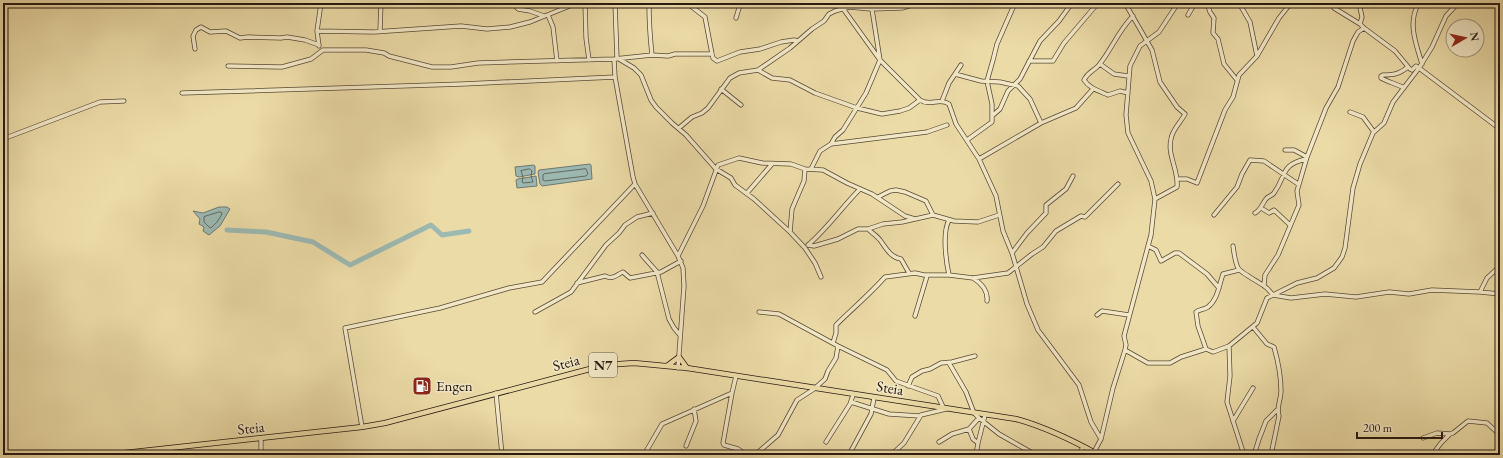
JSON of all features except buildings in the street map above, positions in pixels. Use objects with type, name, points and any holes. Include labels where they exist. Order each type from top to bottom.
[{"type":"main road","points":[[667,366],[679,357],[687,368]]},
{"type":"main road","name":"Steia","points":[[106,455],[261,439],[385,423],[605,365],[634,362],[687,368],[814,389],[1016,419],[1040,426],[1096,454]]},
{"type":"street","points":[[296,3],[339,3]]},
{"type":"street","points":[[346,3],[355,3]]},
{"type":"street","points":[[380,31],[381,3]]},
{"type":"street","points":[[513,3],[518,9],[546,15],[553,27],[557,61]]},
{"type":"street","points":[[318,31],[380,31],[462,26],[489,28],[527,24],[577,3]]},
{"type":"street","points":[[585,3],[586,38],[589,60]]},
{"type":"street","points":[[615,3],[617,59],[615,77],[635,184],[678,256],[684,276],[678,368]]},
{"type":"street","points":[[649,3],[649,33],[652,55]]},
{"type":"street","points":[[687,3],[705,17],[712,54],[716,61],[740,52],[760,49],[786,41],[798,41]]},
{"type":"street","points":[[736,18],[742,3]]},
{"type":"street","points":[[839,3],[880,60],[920,100],[928,104],[942,101],[948,104],[956,124],[979,159],[996,196],[1003,231],[1012,253],[1026,304],[1038,330],[1079,385],[1091,422],[1101,439]]},
{"type":"street","points":[[831,144],[835,137],[843,130],[857,108],[868,88],[880,60],[871,3]]},
{"type":"street","points":[[679,128],[692,117],[702,113],[708,108],[730,78],[735,75],[758,70],[824,21],[829,14],[852,7],[871,9],[902,8],[918,3]]},
{"type":"street","points":[[967,140],[991,123],[992,104],[987,81],[994,60],[997,44],[1015,3]]},
{"type":"street","points":[[992,116],[1002,107],[1008,91],[1020,79],[1040,41],[1059,21],[1072,3]]},
{"type":"street","points":[[1029,61],[1053,61],[1064,43],[1098,3]]},
{"type":"street","points":[[1125,3],[1154,55],[1160,82],[1177,107],[1185,114],[1171,136],[1170,141],[1177,179],[1175,188],[1155,199]]},
{"type":"street","points":[[1096,454],[1113,388],[1125,350],[1126,345],[1124,336],[1148,246],[1155,199],[1151,181],[1128,133],[1126,115],[1128,76],[1131,64],[1140,46],[1159,32],[1178,3]]},
{"type":"street","points":[[1188,15],[1195,3]]},
{"type":"street","points":[[1207,3],[1210,13],[1214,18],[1213,33],[1218,39],[1223,62],[1237,80]]},
{"type":"street","points":[[1239,3],[1250,22],[1257,56]]},
{"type":"street","points":[[1177,179],[1188,178],[1197,183],[1226,110],[1233,97],[1237,80],[1241,72],[1257,56],[1279,18],[1291,3]]},
{"type":"street","points":[[1334,3],[1334,8],[1360,24],[1395,51],[1411,70],[1416,66],[1420,66]]},
{"type":"street","points":[[1359,3],[1362,17],[1360,24]]},
{"type":"street","points":[[1419,3],[1413,12],[1413,33],[1420,66],[1500,129]]},
{"type":"street","points":[[1125,350],[1147,363],[1168,363],[1206,349],[1213,352],[1228,346],[1253,327],[1258,321],[1266,299],[1297,284],[1317,278],[1334,268],[1342,257],[1345,248],[1349,226],[1348,215],[1353,188],[1360,164],[1374,132],[1384,123],[1392,104],[1432,47],[1446,16],[1458,3]]},
{"type":"street","points":[[320,51],[318,31],[321,4]]},
{"type":"street","points":[[1128,93],[1120,91],[1108,95],[1093,89],[1084,80],[1088,73],[1100,64],[1124,25],[1133,16]]},
{"type":"street","points":[[195,49],[192,36],[196,30],[201,27],[210,32],[226,31],[240,38],[287,37],[305,40],[319,45]]},
{"type":"street","points":[[1264,285],[1265,275],[1278,255],[1299,205],[1297,191],[1298,184],[1306,158],[1326,108],[1338,87],[1353,41],[1358,32],[1364,28]]},
{"type":"street","points":[[228,66],[282,67],[311,59],[320,51],[339,49],[366,50],[384,53],[389,56],[432,67],[451,67],[478,63],[617,59],[652,55],[668,56],[675,54],[712,54]]},
{"type":"street","points":[[617,59],[634,68],[642,76],[651,100],[656,107],[679,128],[716,169],[730,177],[736,185],[790,232],[805,248],[815,263],[821,277]]},
{"type":"street","points":[[1100,64],[1106,66],[1114,74],[1128,76]]},
{"type":"street","points":[[942,101],[949,83],[961,65]]},
{"type":"street","points":[[1404,88],[1395,83],[1386,81],[1381,76],[1384,74],[1398,74],[1408,67]]},
{"type":"street","points":[[758,70],[772,78],[790,80],[815,93],[857,108],[882,114],[889,114],[909,108],[920,100]]},
{"type":"street","points":[[956,74],[975,80],[1014,85],[1020,88],[1028,96],[1041,123]]},
{"type":"street","points":[[182,93],[432,85],[615,77]]},
{"type":"street","points":[[721,89],[740,104]]},
{"type":"street","points":[[979,159],[1041,123],[1078,107],[1093,89]]},
{"type":"street","points":[[3,139],[100,102],[124,101]]},
{"type":"street","points":[[1350,112],[1363,118],[1374,132]]},
{"type":"street","points":[[811,169],[820,151],[831,144],[927,132],[947,125]]},
{"type":"street","points":[[1284,150],[1294,150],[1306,158]]},
{"type":"street","points":[[1255,212],[1261,208],[1267,198],[1273,194],[1282,175],[1288,167],[1293,162],[1306,158]]},
{"type":"street","points":[[678,256],[703,206],[716,169],[719,164],[736,159],[772,164],[791,164],[805,169],[826,170],[878,197],[903,215],[915,219]]},
{"type":"street","points":[[1214,215],[1237,187],[1250,160],[1264,161],[1282,175],[1298,184]]},
{"type":"street","points":[[747,194],[772,164]]},
{"type":"street","points":[[790,232],[792,209],[804,182],[805,169]]},
{"type":"street","points":[[1012,253],[1027,233],[1046,213],[1046,205],[1066,189],[1073,176]]},
{"type":"street","points":[[362,427],[345,328],[440,308],[509,288],[542,282],[635,184]]},
{"type":"street","points":[[833,343],[836,333],[836,325],[846,317],[854,306],[873,291],[885,277],[909,273],[927,276],[949,275],[974,278],[1005,274],[1016,268],[1032,254],[1043,247],[1056,231],[1081,216],[1085,217],[1118,184]]},
{"type":"street","points":[[805,248],[820,235],[839,211],[860,189]]},
{"type":"street","points":[[878,197],[890,191],[896,190],[905,192],[926,201],[933,215]]},
{"type":"street","points":[[1261,208],[1269,213],[1274,210],[1290,225]]},
{"type":"street","points":[[535,312],[567,295],[575,288],[577,283],[606,245],[624,226],[637,217],[653,213]]},
{"type":"street","points":[[808,245],[814,246],[838,239],[858,229],[868,229],[883,224],[902,222],[933,215],[949,220],[978,222],[1000,215]]},
{"type":"street","points":[[949,220],[947,224],[945,242],[949,275]]},
{"type":"street","points":[[868,229],[880,239],[886,249],[896,258],[901,260],[909,273]]},
{"type":"street","points":[[1148,246],[1156,250],[1161,260],[1175,253],[1179,253],[1207,274],[1219,288]]},
{"type":"street","points":[[1233,246],[1239,270]]},
{"type":"street","points":[[642,255],[657,272],[669,319],[680,336]]},
{"type":"street","points":[[577,283],[605,276],[613,278],[623,272],[630,278],[665,270],[680,261]]},
{"type":"street","points":[[1480,292],[1487,278],[1500,266]]},
{"type":"street","points":[[1206,349],[1198,326],[1196,312],[1212,304],[1223,274],[1239,270],[1253,278],[1259,284],[1264,285],[1273,295],[1292,298],[1325,294],[1352,297],[1389,292],[1409,294],[1432,290],[1500,294]]},
{"type":"street","points":[[915,316],[927,276]]},
{"type":"street","points":[[974,278],[979,282],[987,294],[987,301]]},
{"type":"street","points":[[1097,315],[1102,311],[1129,315]]},
{"type":"street","points":[[759,312],[779,314],[838,346],[887,370],[896,380],[908,386],[938,396],[946,409],[922,414],[920,416],[894,414],[851,402]]},
{"type":"street","points":[[1253,327],[1267,344],[1274,347],[1278,358],[1281,393],[1277,410],[1279,418],[1271,455]]},
{"type":"street","points":[[755,455],[778,435],[797,400],[814,389],[825,378],[836,358],[838,346]]},
{"type":"street","points":[[1228,346],[1230,376],[1227,402],[1244,455]]},
{"type":"street","points":[[908,386],[914,376],[930,370],[941,363],[949,363],[975,356]]},
{"type":"street","points":[[949,363],[966,392],[974,413],[999,434],[1036,455]]},
{"type":"street","points":[[736,376],[723,443],[724,445],[738,449],[747,455]]},
{"type":"street","points":[[1233,421],[1253,388]]},
{"type":"street","points":[[496,393],[502,455]]},
{"type":"street","points":[[644,455],[662,424],[732,393]]},
{"type":"street","points":[[826,442],[851,402],[853,395]]},
{"type":"street","points":[[847,455],[851,451],[871,414],[874,398]]},
{"type":"street","points":[[686,446],[696,421],[694,409]]},
{"type":"street","points":[[1254,455],[1266,421],[1277,410]]},
{"type":"street","points":[[976,455],[985,415]]},
{"type":"street","points":[[891,455],[904,443],[920,416]]},
{"type":"street","points":[[939,442],[952,434],[969,429],[979,418]]},
{"type":"street","points":[[1423,438],[1437,434],[1450,434],[1457,432],[1466,422],[1471,421],[1488,423],[1500,436]]},
{"type":"street","points":[[969,429],[973,439],[978,443]]},
{"type":"street","points":[[1432,455],[1450,434]]},
{"type":"street","points":[[261,439],[261,455]]},
{"type":"street","points":[[1079,455],[1084,447]]},
{"type":"water","points":[[590,164],[592,179],[542,186],[540,184],[539,170]]},
{"type":"water","points":[[534,165],[535,174],[519,177],[516,176],[515,167]]},
{"type":"water","points":[[536,176],[537,186],[517,188],[516,180]]},
{"type":"water","points":[[219,207],[227,207],[230,209],[220,226],[209,235],[203,231],[204,227],[199,224],[200,219],[193,211],[203,213]]},
{"type":"waterway","points":[[227,230],[266,232],[313,242],[350,265],[431,225],[442,235],[469,231]]},
{"type":"place","name":"Engen","points":[[422,386]]}]
